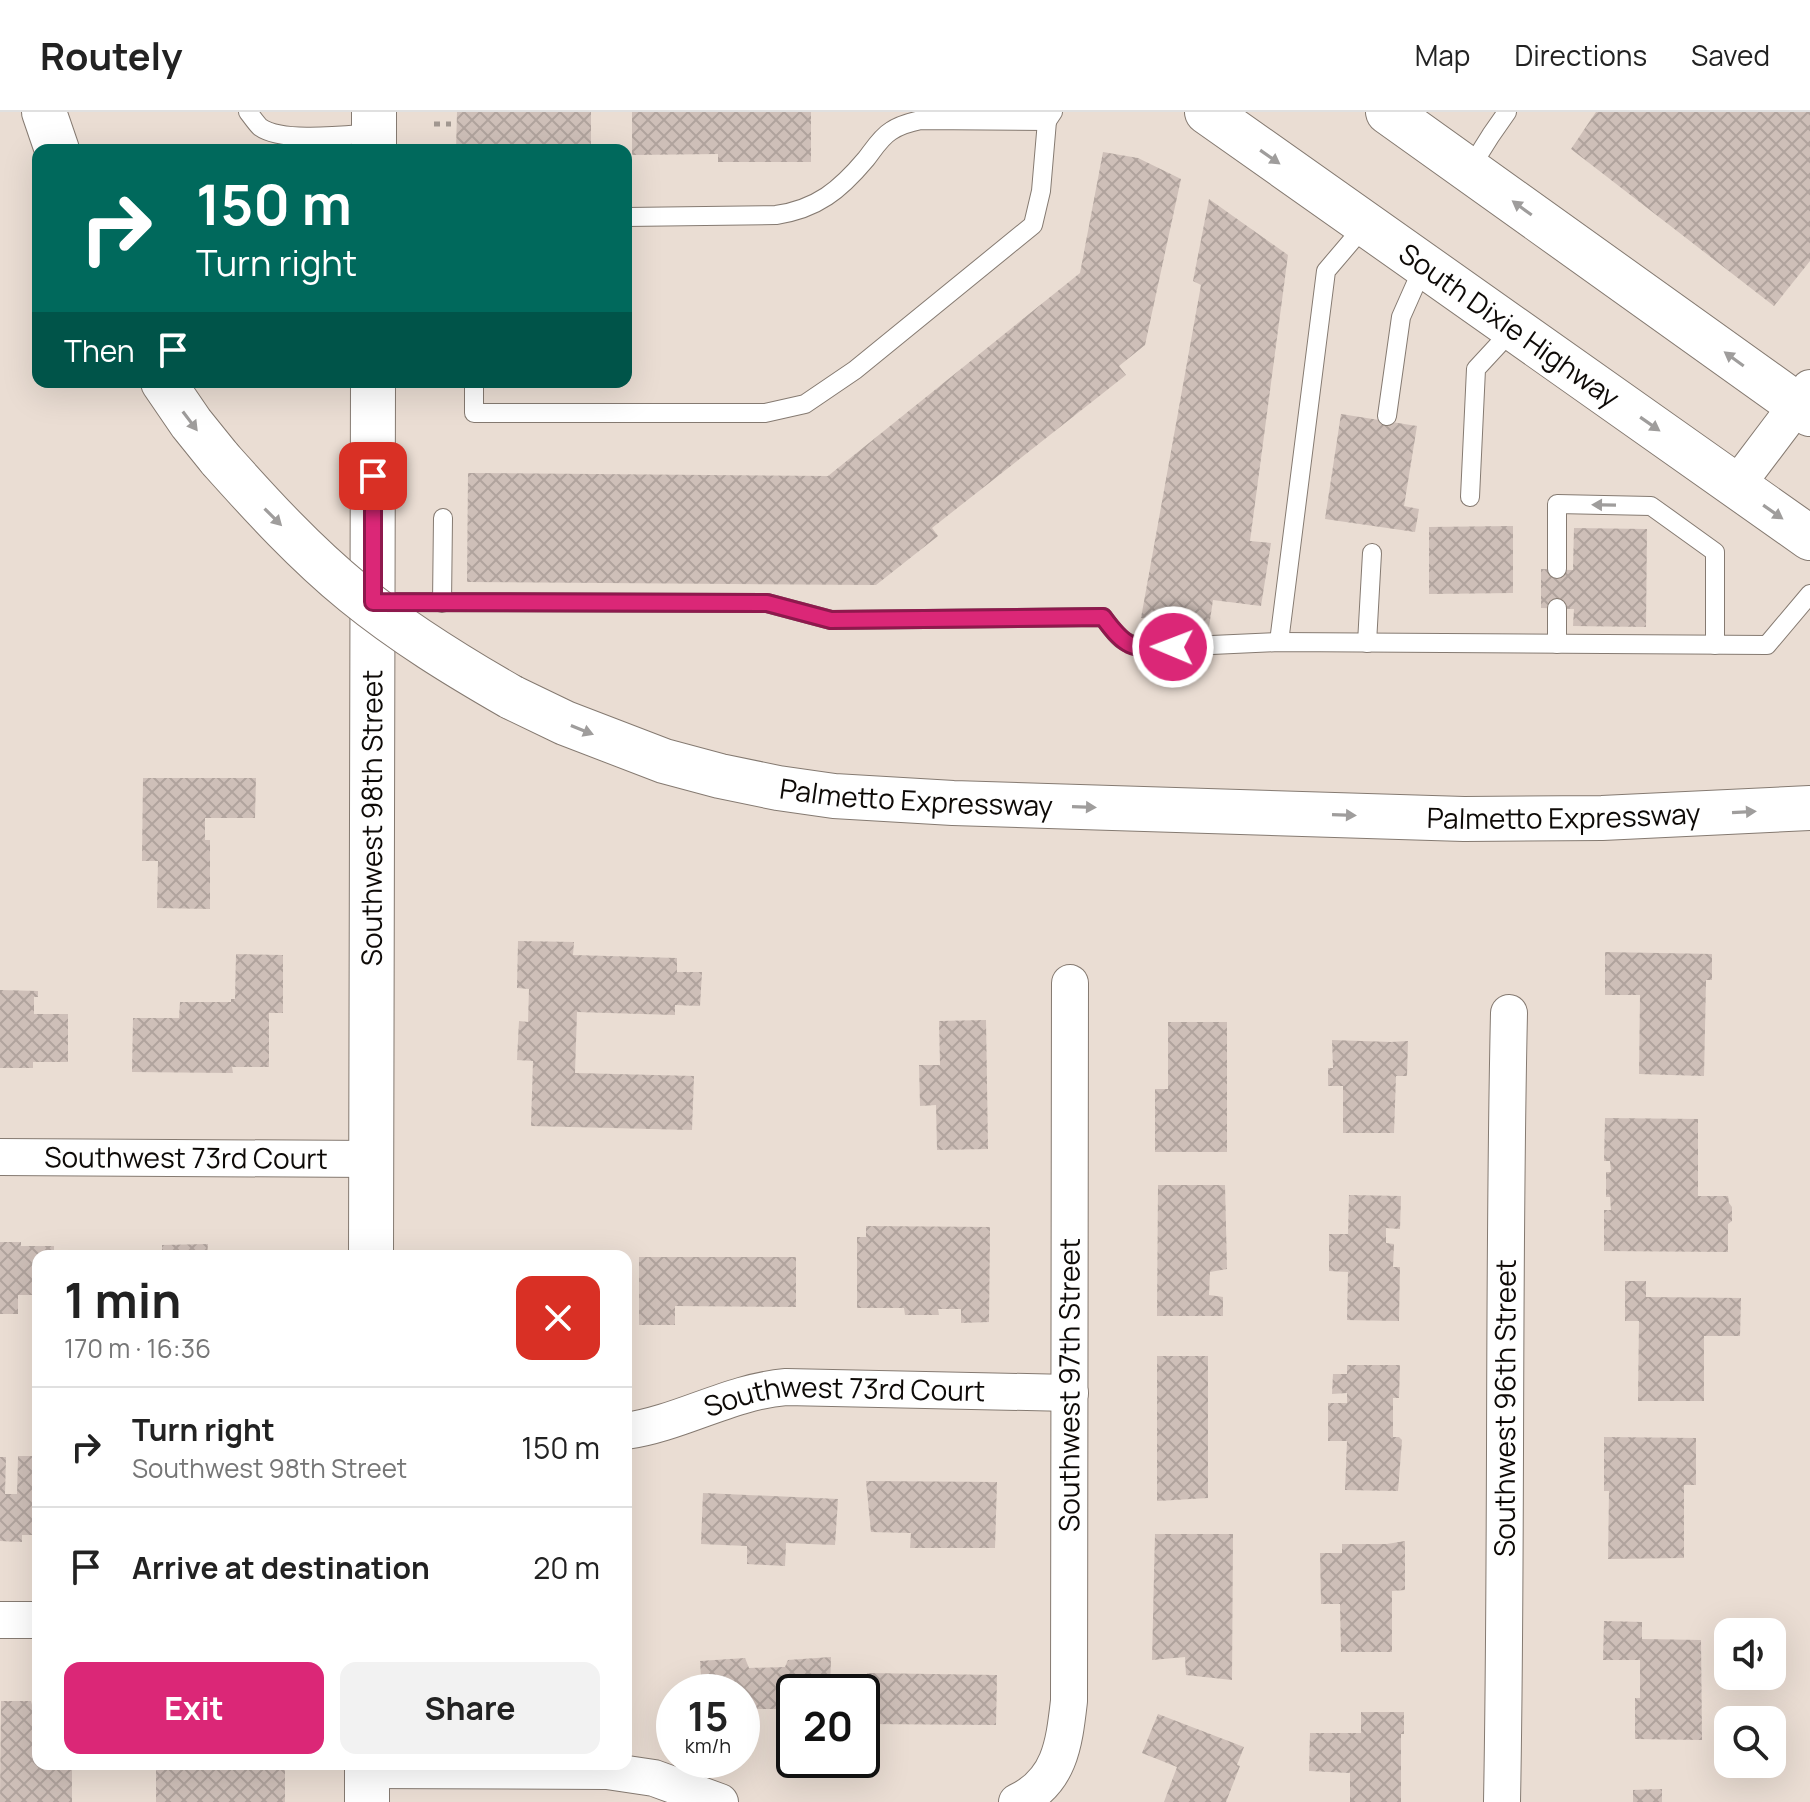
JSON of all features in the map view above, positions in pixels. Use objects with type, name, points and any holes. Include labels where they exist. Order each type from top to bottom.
[{"type":"main road","points":[[44,112],[55,144]]},
{"type":"main road","name":"South Dixie Highway","points":[[1207,112],[1810,538]]},
{"type":"main road","points":[[1388,112],[1806,402]]},
{"type":"main road","name":"Palmetto Expressway","points":[[167,388],[220,459],[284,529],[354,593],[437,653],[511,697],[565,723],[664,761],[720,776],[834,796],[953,803],[1464,819],[1602,818],[1810,808]]},
{"type":"main road","name":"Southwest 98th Street","points":[[371,1250],[373,388]]},
{"type":"street","points":[[1736,486],[1806,402]]},
{"type":"street","name":"Southwest 97th Street","points":[[1032,1792],[1059,1757],[1069,1701],[1070,983]]},
{"type":"street","name":"Southwest 96th Street","points":[[1502,1802],[1509,1013]]},
{"type":"street","name":"Southwest 73rd Court","points":[[0,1157],[372,1159]]},
{"type":"street","name":"Southwest 73rd Court","points":[[632,1430],[734,1397],[786,1387],[1070,1393]]},
{"type":"street","points":[[0,1620],[32,1620]]},
{"type":"street","points":[[367,1779],[607,1771],[654,1778],[720,1802]]},
{"type":"lane","points":[[248,112],[259,126],[276,134],[307,136],[374,132]]},
{"type":"lane","points":[[1469,170],[1507,112]]},
{"type":"lane","points":[[474,388],[474,413],[765,413],[805,404],[855,370],[1033,225],[1041,191],[1050,116],[921,120],[905,124],[888,132],[838,189],[797,212],[632,217]]},
{"type":"lane","points":[[1279,642],[1326,271],[1366,224]]},
{"type":"lane","points":[[1387,416],[1401,317],[1424,265]]},
{"type":"lane","points":[[1470,497],[1476,369],[1513,329]]},
{"type":"lane","points":[[1557,569],[1557,504],[1651,506],[1715,552],[1715,645]]},
{"type":"lane","points":[[442,603],[443,518]]},
{"type":"lane","points":[[1367,643],[1372,553]]},
{"type":"lane","points":[[373,602],[767,603],[831,620],[1103,617],[1119,638],[1130,646],[1146,648],[1279,642],[1767,645],[1810,594]]},
{"type":"lane","points":[[1557,608],[1557,644]]},
{"type":"path","points":[[434,124],[451,124]]},
{"type":"building","points":[[457,112],[591,112],[591,144],[456,144]]},
{"type":"building","points":[[632,112],[811,112],[811,162],[718,162],[718,154],[632,155]]},
{"type":"building","points":[[1596,112],[1810,112],[1810,261],[1774,306],[1571,149]]},
{"type":"building","points":[[1103,152],[1138,158],[1181,179],[1145,345],[1119,366],[1126,375],[932,528],[938,536],[876,585],[467,582],[468,473],[828,476],[1080,273]]},
{"type":"building","points":[[1209,199],[1288,255],[1250,541],[1271,543],[1261,606],[1213,600],[1209,627],[1141,618],[1201,285],[1193,281]]},
{"type":"building","points":[[1341,414],[1417,426],[1404,506],[1419,509],[1415,532],[1325,519]]},
{"type":"building","points":[[1513,526],[1513,593],[1429,594],[1429,527]]},
{"type":"building","points":[[1574,528],[1647,529],[1646,627],[1573,626],[1574,609],[1541,608],[1541,569],[1573,570]]},
{"type":"building","points":[[143,778],[256,778],[255,818],[205,818],[205,840],[210,840],[210,909],[157,908],[158,861],[142,861]]},
{"type":"building","points":[[518,941],[574,942],[573,955],[677,958],[677,972],[702,972],[700,1006],[675,1005],[675,1015],[577,1012],[575,1073],[694,1076],[692,1130],[531,1126],[533,1061],[517,1060],[519,1021],[528,1022],[529,989],[517,988]]},
{"type":"building","points":[[1605,952],[1712,954],[1712,980],[1706,980],[1704,1076],[1639,1074],[1640,995],[1605,995]]},
{"type":"building","points":[[236,954],[283,955],[283,1013],[269,1013],[269,1067],[232,1067],[233,1073],[132,1072],[133,1018],[179,1018],[180,1002],[231,1002],[235,999]]},
{"type":"building","points":[[0,990],[38,991],[38,997],[34,997],[34,1014],[68,1014],[68,1062],[33,1062],[33,1068],[0,1068]]},
{"type":"building","points":[[986,1020],[988,1149],[937,1150],[936,1105],[920,1106],[919,1065],[940,1065],[939,1021]]},
{"type":"building","points":[[1168,1022],[1227,1022],[1227,1152],[1155,1152],[1155,1089],[1168,1089]]},
{"type":"building","points":[[1332,1040],[1408,1041],[1407,1076],[1396,1076],[1394,1133],[1343,1133],[1343,1086],[1328,1086],[1328,1068],[1333,1068]]},
{"type":"building","points":[[1605,1118],[1698,1119],[1698,1196],[1728,1196],[1732,1221],[1728,1224],[1728,1252],[1604,1251],[1604,1210],[1611,1210],[1610,1197],[1606,1197],[1606,1172],[1611,1172],[1610,1161],[1604,1161]]},
{"type":"building","points":[[1158,1185],[1225,1185],[1227,1269],[1210,1272],[1209,1295],[1223,1297],[1223,1316],[1157,1316]]},
{"type":"building","points":[[1349,1195],[1401,1196],[1400,1229],[1386,1228],[1386,1243],[1394,1244],[1393,1267],[1400,1267],[1399,1321],[1347,1320],[1348,1272],[1329,1271],[1329,1234],[1348,1234]]},
{"type":"building","points":[[866,1226],[990,1227],[989,1322],[961,1323],[961,1309],[938,1309],[939,1315],[905,1315],[904,1308],[857,1308],[857,1237],[866,1237]]},
{"type":"building","points":[[0,1242],[21,1242],[21,1246],[54,1246],[54,1250],[32,1250],[32,1295],[18,1295],[18,1314],[0,1314]]},
{"type":"building","points":[[208,1244],[208,1250],[162,1250],[162,1245]]},
{"type":"building","points":[[639,1257],[796,1257],[796,1307],[675,1306],[675,1325],[639,1325]]},
{"type":"building","points":[[1625,1281],[1646,1281],[1646,1297],[1741,1298],[1740,1336],[1704,1336],[1704,1401],[1638,1401],[1639,1321],[1625,1321]]},
{"type":"building","points":[[1157,1356],[1208,1356],[1208,1498],[1157,1501]]},
{"type":"building","points":[[1347,1365],[1400,1365],[1399,1398],[1393,1398],[1393,1437],[1402,1440],[1398,1491],[1345,1490],[1347,1441],[1328,1441],[1328,1403],[1347,1403],[1347,1393],[1332,1394],[1333,1374],[1347,1374]]},
{"type":"building","points":[[1604,1437],[1696,1438],[1696,1485],[1684,1485],[1684,1558],[1608,1559],[1609,1491],[1604,1491]]},
{"type":"building","points":[[18,1456],[32,1456],[32,1535],[22,1535],[22,1542],[0,1541],[0,1457],[6,1457],[5,1494],[17,1494]]},
{"type":"building","points":[[866,1481],[997,1482],[995,1548],[910,1548],[911,1533],[871,1532]]},
{"type":"building","points":[[703,1493],[838,1499],[835,1545],[786,1543],[785,1566],[747,1564],[747,1546],[701,1544]]},
{"type":"building","points":[[1155,1534],[1233,1534],[1232,1680],[1186,1675],[1185,1657],[1152,1660]]},
{"type":"building","points":[[1405,1541],[1405,1590],[1392,1591],[1392,1652],[1341,1652],[1340,1604],[1321,1604],[1320,1553],[1342,1553],[1342,1544]]},
{"type":"building","points":[[1604,1621],[1642,1622],[1642,1639],[1701,1640],[1702,1740],[1635,1739],[1635,1698],[1640,1698],[1640,1660],[1603,1660]]},
{"type":"building","points":[[831,1657],[831,1674],[776,1674],[776,1709],[760,1709],[760,1674],[701,1674],[700,1661],[745,1658],[749,1668],[785,1667],[788,1660]]},
{"type":"building","points":[[867,1673],[997,1675],[996,1725],[880,1724],[880,1674]]},
{"type":"building","points":[[1,1701],[31,1701],[32,1770],[72,1770],[72,1802],[0,1802]]},
{"type":"building","points":[[1361,1712],[1404,1712],[1401,1802],[1350,1802],[1350,1773],[1309,1771],[1310,1733],[1361,1733]]},
{"type":"building","points":[[1158,1714],[1244,1747],[1226,1802],[1164,1802],[1177,1767],[1142,1753]]},
{"type":"building","points":[[156,1770],[285,1770],[285,1802],[156,1802]]},
{"type":"building","points":[[1662,1789],[1662,1802],[1633,1802],[1633,1790]]},
{"type":"route","points":[[373,476],[373,602],[767,603],[831,620],[1103,617],[1119,638],[1130,646],[1173,647]]}]
